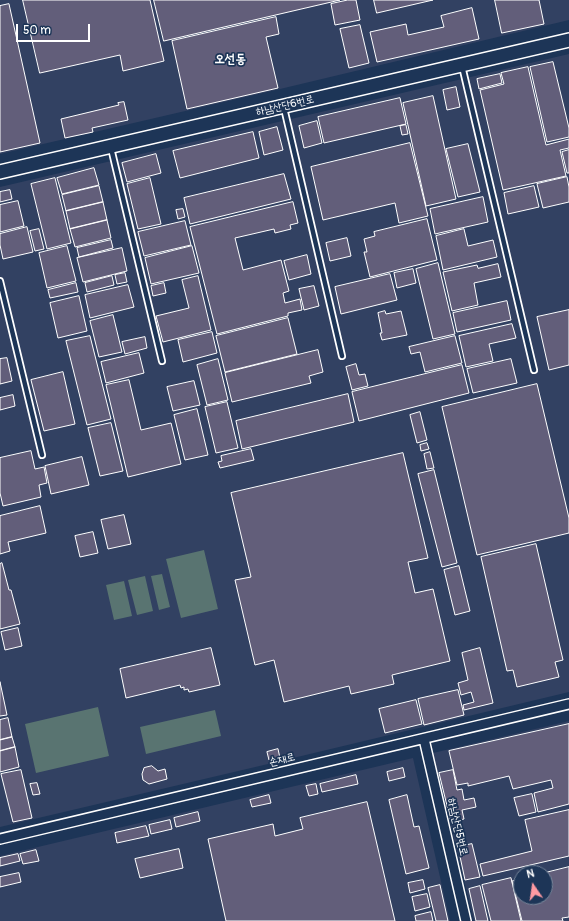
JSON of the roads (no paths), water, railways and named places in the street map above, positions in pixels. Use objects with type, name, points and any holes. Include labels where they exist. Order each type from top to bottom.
[{"type":"street","name":"하남산단6번로","points":[[0,172],[569,40]]},
{"type":"street","name":"손재로","points":[[0,840],[569,704]]},
{"type":"street","name":"하남산단5번로","points":[[424,739],[466,921]]},
{"type":"lane","points":[[462,65],[534,370]]},
{"type":"lane","points":[[284,106],[342,356]]},
{"type":"lane","points":[[110,147],[162,361]]},
{"type":"lane","points":[[0,281],[42,455]]},
{"type":"district","name":"오선동","points":[[230,60]]}]
